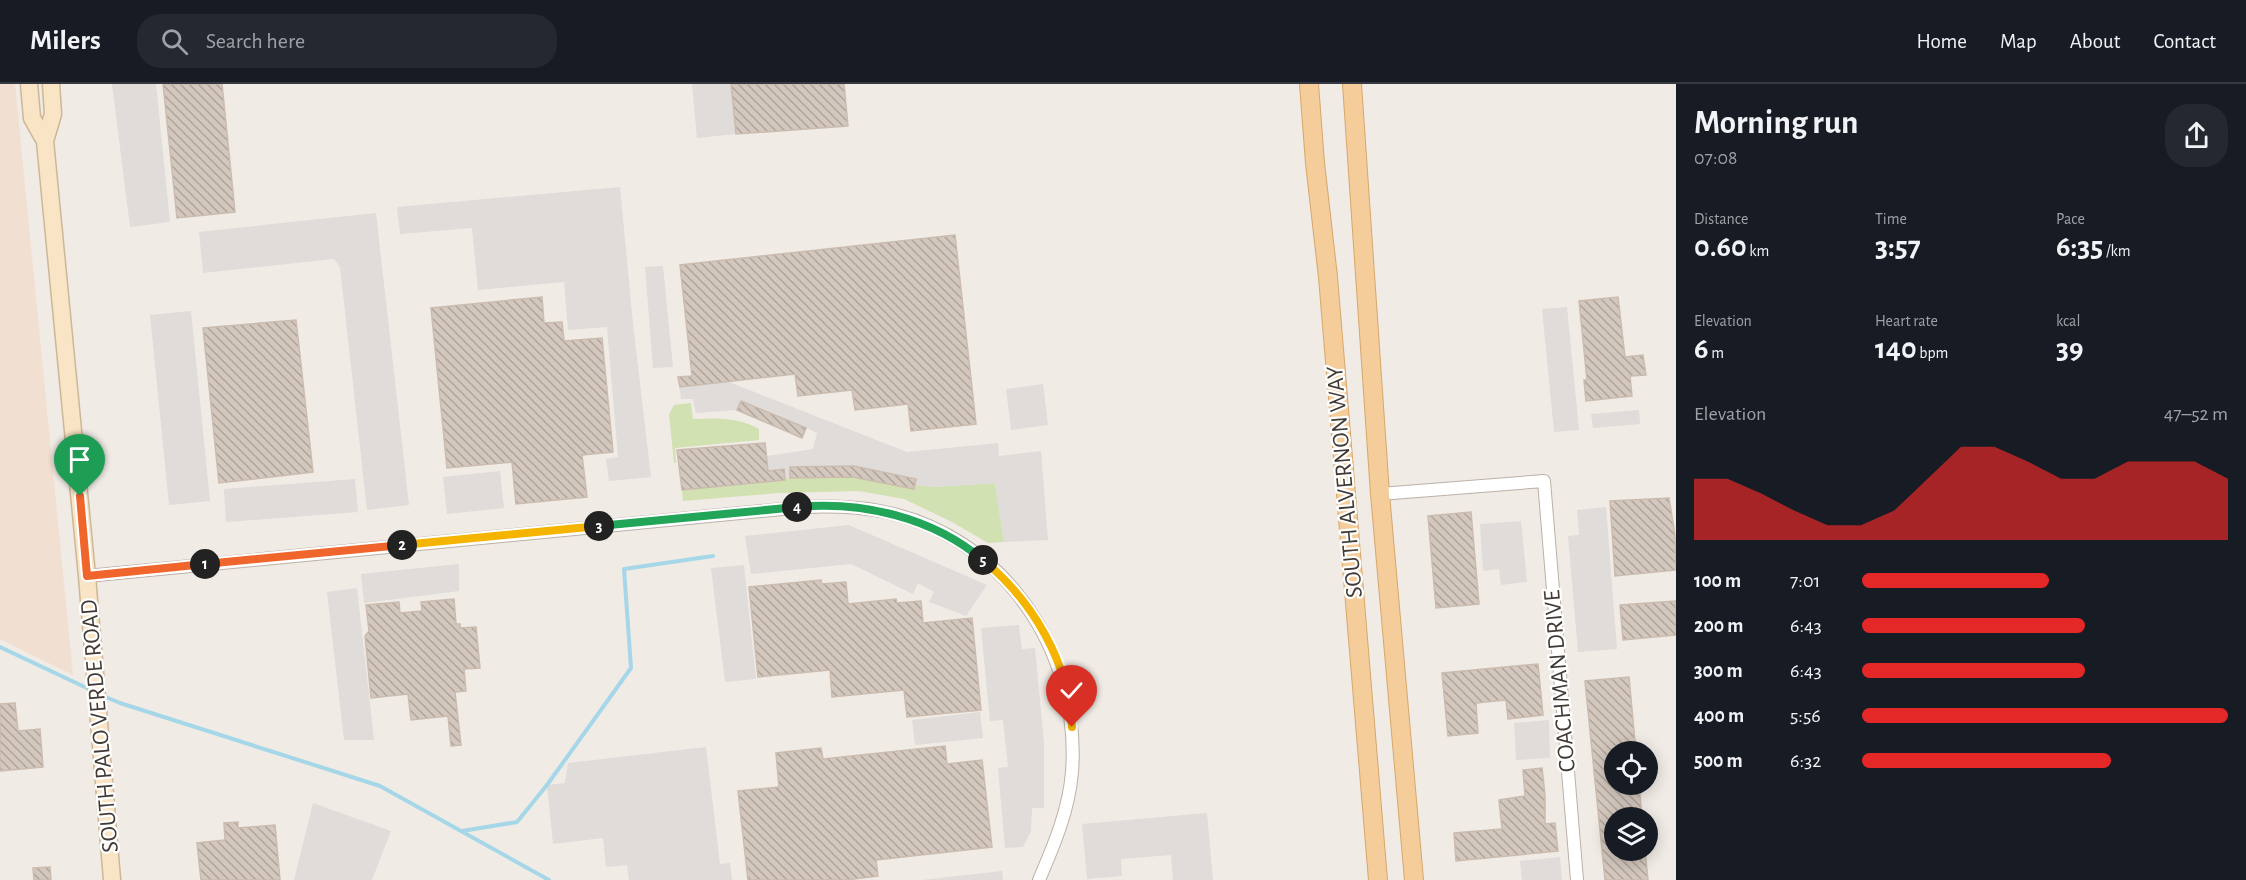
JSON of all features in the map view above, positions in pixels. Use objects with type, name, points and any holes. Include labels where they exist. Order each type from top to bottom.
[{"type":"main road","name":"SOUTH PALO VERDE ROAD","points":[[29,84],[32,118],[45,141]]},
{"type":"main road","name":"SOUTH PALO VERDE ROAD","points":[[51,84],[53,114],[45,141],[87,576],[112,880]]},
{"type":"main road","name":"SOUTH ALVERNON WAY","points":[[1309,84],[1332,321],[1378,880]]},
{"type":"main road","name":"SOUTH ALVERNON WAY","points":[[1352,84],[1380,494],[1414,880]]},
{"type":"street","name":"COACHMAN DRIVE","points":[[1380,494],[1544,481],[1577,880]]},
{"type":"street","points":[[87,576],[803,507],[841,506],[872,510],[915,521],[972,550],[1009,585],[1034,615],[1063,679],[1071,716],[1072,772],[1062,821],[1039,880]]},
{"type":"shaded area","points":[[0,84],[15,84],[73,675],[0,639]]},
{"type":"shaded area","points":[[112,84],[156,84],[170,222],[130,227]]},
{"type":"shaded area","points":[[692,84],[731,84],[736,134],[697,138]]},
{"type":"shaded area","points":[[620,187],[651,477],[609,481],[606,459],[618,457],[607,327],[568,330],[564,282],[478,290],[472,228],[400,234],[397,207]]},
{"type":"shaded area","points":[[376,213],[409,505],[367,510],[340,267],[334,259],[203,273],[199,232]]},
{"type":"shaded area","points":[[663,266],[673,367],[653,368],[645,267]]},
{"type":"shaded area","points":[[1567,307],[1579,430],[1554,432],[1542,309]]},
{"type":"shaded area","points":[[191,311],[210,501],[169,505],[150,315]]},
{"type":"shaded area","points":[[728,372],[729,382],[907,452],[998,443],[999,456],[1041,451],[1048,540],[1004,542],[995,483],[933,487],[915,485],[914,489],[855,477],[790,478],[682,490],[677,450],[765,443],[767,456],[813,449],[817,433],[807,428],[802,438],[737,410],[696,413],[693,399],[681,399],[678,377]]},
{"type":"shaded area","points":[[1043,384],[1048,425],[1011,430],[1006,389]]},
{"type":"shaded area","points":[[1639,410],[1640,424],[1593,428],[1591,414]]},
{"type":"shaded area","points":[[500,471],[504,508],[447,514],[443,477]]},
{"type":"shaded area","points":[[355,479],[358,512],[226,522],[224,489]]},
{"type":"shaded area","points":[[1606,507],[1617,649],[1578,652],[1568,536],[1579,535],[1577,510]]},
{"type":"shaded area","points":[[1521,521],[1527,582],[1501,585],[1499,569],[1483,571],[1480,524]]},
{"type":"shaded area","points":[[849,525],[987,585],[966,616],[929,602],[934,592],[918,583],[913,594],[851,564],[751,574],[745,536]]},
{"type":"shaded area","points":[[459,564],[459,591],[364,603],[361,574]]},
{"type":"shaded area","points":[[744,565],[756,679],[725,682],[711,568]]},
{"type":"shaded area","points":[[357,588],[374,740],[344,740],[327,592]]},
{"type":"shaded area","points":[[1019,625],[1022,649],[1035,648],[1044,743],[1044,808],[1032,808],[1031,831],[1023,847],[1005,848],[998,768],[1008,767],[1003,720],[990,721],[981,628]]},
{"type":"shaded area","points":[[980,712],[983,738],[915,745],[912,720]]},
{"type":"shaded area","points":[[1549,720],[1550,758],[1516,760],[1514,723]]},
{"type":"shaded area","points":[[706,747],[720,864],[730,863],[732,880],[629,880],[627,865],[606,867],[603,838],[553,844],[547,785],[565,783],[568,763]]},
{"type":"shaded area","points":[[313,803],[391,831],[372,880],[294,880]]},
{"type":"shaded area","points":[[1207,813],[1213,880],[1173,880],[1171,855],[1121,859],[1122,876],[1087,879],[1082,824]]},
{"type":"shaded area","points":[[1560,857],[1562,880],[1522,880],[1520,861]]},
{"type":"shaded area","points":[[1002,871],[1003,880],[922,880]]},
{"type":"green space","points":[[691,403],[693,419],[743,422],[759,429],[759,440],[675,448],[676,463],[674,463],[669,414],[674,405]]},
{"type":"green space","points":[[855,477],[914,489],[915,484],[933,487],[995,483],[1004,542],[988,543],[952,522],[904,499],[859,491],[779,493],[683,501],[682,490],[790,478]]},
{"type":"building","points":[[163,84],[222,84],[235,212],[177,218]]},
{"type":"building","points":[[731,84],[844,84],[848,126],[736,134]]},
{"type":"building","points":[[955,235],[976,424],[911,431],[908,404],[855,410],[852,390],[798,396],[795,374],[680,387],[678,377],[692,376],[680,265]]},
{"type":"building","points":[[542,297],[544,323],[562,322],[564,341],[602,338],[613,452],[582,455],[587,497],[516,504],[512,462],[447,468],[431,308]]},
{"type":"building","points":[[1618,297],[1625,357],[1643,355],[1646,375],[1630,376],[1632,396],[1586,401],[1584,380],[1587,380],[1579,301]]},
{"type":"building","points":[[296,320],[313,472],[219,483],[203,328]]},
{"type":"building","points":[[741,401],[806,428],[802,438],[737,410]]},
{"type":"building","points":[[765,443],[768,471],[784,469],[785,480],[682,490],[677,450]]},
{"type":"building","points":[[854,466],[916,479],[914,489],[853,477],[790,478],[790,467]]},
{"type":"building","points":[[1669,498],[1675,535],[1676,570],[1615,576],[1610,501]]},
{"type":"building","points":[[1471,512],[1479,604],[1436,608],[1428,516]]},
{"type":"building","points":[[821,580],[822,584],[846,582],[848,604],[896,599],[897,603],[921,601],[923,623],[972,618],[981,710],[907,717],[904,690],[832,697],[830,670],[758,677],[749,587]]},
{"type":"building","points":[[454,599],[456,624],[460,624],[460,628],[476,627],[480,668],[464,669],[466,691],[455,692],[461,745],[451,746],[448,716],[411,720],[408,694],[371,698],[365,636],[369,631],[366,605],[399,602],[400,613],[422,611],[421,602]]},
{"type":"building","points":[[1676,601],[1676,635],[1623,640],[1620,605]]},
{"type":"building","points":[[1538,664],[1543,715],[1508,719],[1506,700],[1476,703],[1478,733],[1448,736],[1442,673]]},
{"type":"building","points":[[1629,677],[1635,741],[1604,741],[1604,795],[1640,795],[1641,807],[1604,807],[1604,861],[1646,861],[1648,880],[1605,880],[1585,681]]},
{"type":"building","points":[[15,703],[18,731],[40,729],[43,767],[0,771],[0,704]]},
{"type":"building","points":[[945,746],[947,764],[982,760],[992,847],[876,860],[878,876],[846,880],[748,880],[738,791],[779,787],[776,753],[821,748],[823,759]]},
{"type":"building","points":[[1542,768],[1545,824],[1555,823],[1558,851],[1456,861],[1454,833],[1502,829],[1499,800],[1525,796],[1523,770]]},
{"type":"building","points":[[238,822],[238,828],[275,825],[280,880],[201,880],[197,843],[225,840],[224,823]]},
{"type":"building","points":[[50,867],[51,880],[34,880],[33,868]]},
{"type":"waterway","points":[[462,831],[517,822],[547,785],[631,668],[624,569],[713,556]]},
{"type":"waterway","points":[[0,647],[91,690]]},
{"type":"waterway","points":[[101,695],[380,786],[549,880]]},
{"type":"route","points":[[80,496],[87,576],[803,507],[841,506],[881,511],[915,521],[972,550],[1022,598],[1034,615],[1057,662],[1063,679],[1072,727]]}]
